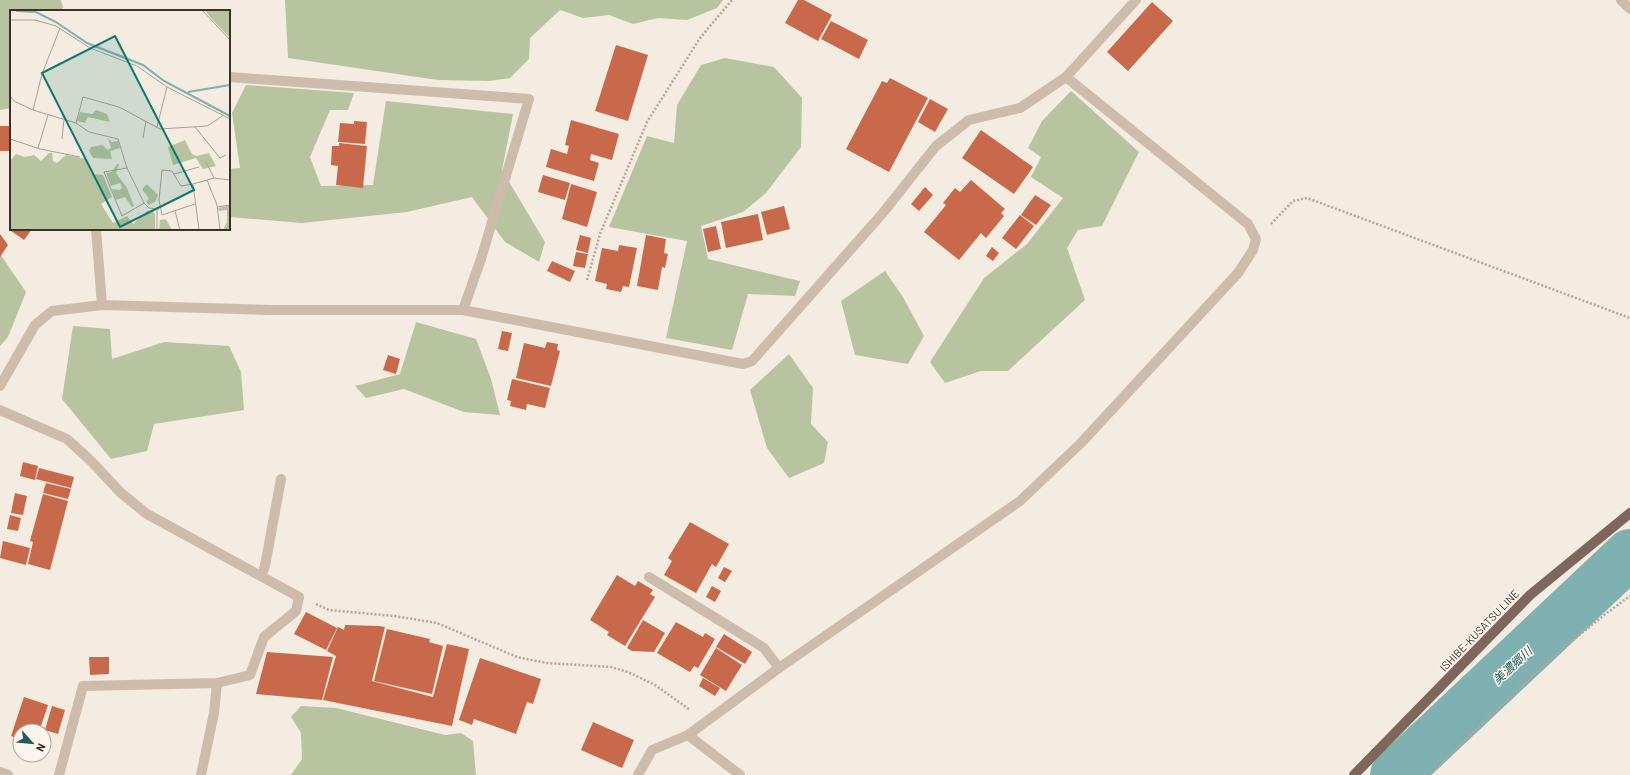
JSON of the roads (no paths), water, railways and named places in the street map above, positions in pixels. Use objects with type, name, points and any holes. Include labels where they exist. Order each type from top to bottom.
[{"type":"main road","name":"ISHIBE-KUSATSU LINE","points":[[1354,775],[1530,595],[1630,513]]},
{"type":"street","points":[[0,386],[35,325],[52,311],[102,304],[269,310],[463,310],[743,364],[752,361],[882,214],[936,146],[969,120],[1020,108],[1066,77],[1136,0]]},
{"type":"street","points":[[1621,0],[1630,9]]},
{"type":"street","points":[[638,775],[652,750],[688,735],[779,668],[1020,501],[1086,437],[1238,274],[1253,250],[1256,239],[1248,224],[1066,77]]},
{"type":"street","points":[[230,78],[529,99],[481,260],[463,310]]},
{"type":"street","points":[[96,230],[102,304]]},
{"type":"street","points":[[0,410],[67,439],[91,461],[121,493],[147,514],[235,564],[261,576],[299,597],[296,611],[264,637],[250,675],[217,683],[83,686],[59,775]]},
{"type":"street","points":[[261,576],[265,566],[281,479]]},
{"type":"street","points":[[649,577],[764,648],[779,668]]},
{"type":"street","points":[[201,775],[214,713],[217,683]]},
{"type":"street","points":[[688,735],[740,775]]},
{"type":"street","points":[[0,772],[8,775]]},
{"type":"waterway","name":"美濃郷川","points":[[1395,775],[1630,554]]}]
